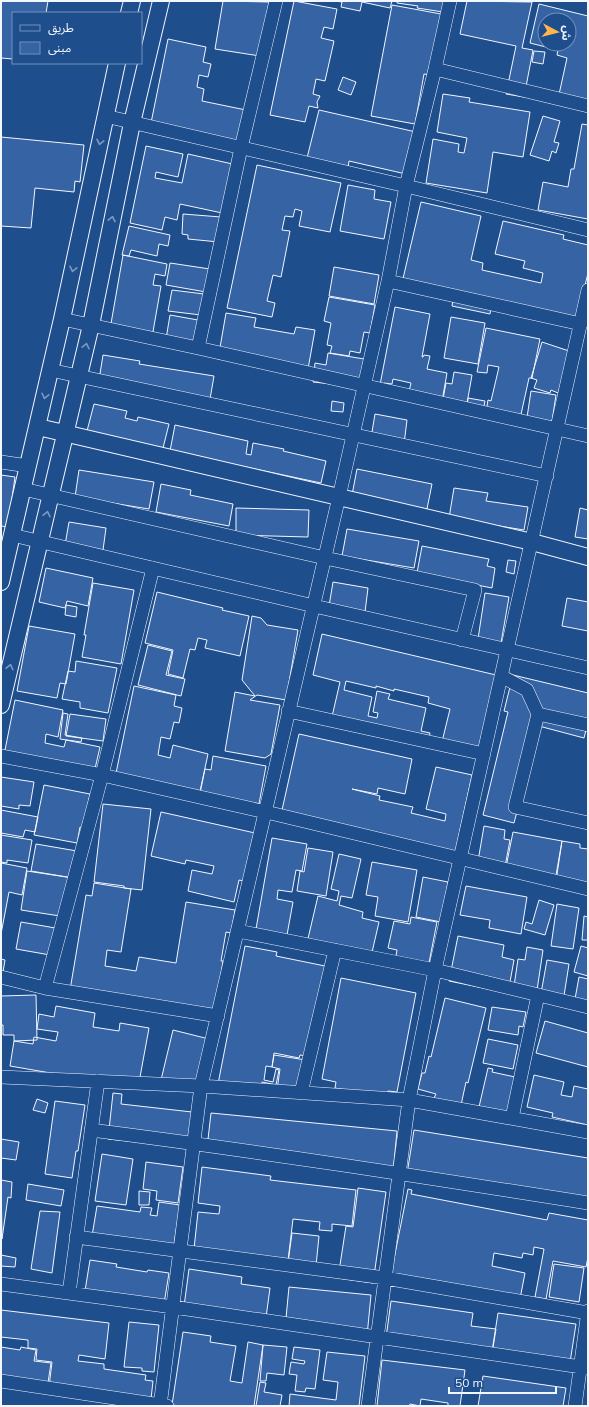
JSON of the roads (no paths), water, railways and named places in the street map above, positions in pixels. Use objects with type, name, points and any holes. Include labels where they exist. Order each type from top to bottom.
[{"type":"street","points":[[129,12],[132,1]]},
{"type":"street","points":[[1,705],[91,325],[132,123],[160,1]]},
{"type":"street","points":[[198,348],[241,148],[276,1]]},
{"type":"street","points":[[1,1382],[162,1406],[180,1250],[202,1086],[339,497],[388,281],[406,186],[450,1]]},
{"type":"street","points":[[1,582],[38,427],[105,116],[118,64]]},
{"type":"street","points":[[435,69],[588,106]]},
{"type":"street","points":[[105,116],[588,230]]},
{"type":"street","points":[[388,281],[581,324]]},
{"type":"street","points":[[368,1406],[410,1100],[435,970],[588,290]]},
{"type":"street","points":[[62,319],[198,348],[588,436]]},
{"type":"street","points":[[50,370],[547,476]]},
{"type":"street","points":[[38,427],[532,542],[588,557]]},
{"type":"street","points":[[1,462],[28,466]]},
{"type":"street","points":[[23,488],[325,558],[475,590],[462,640]]},
{"type":"street","points":[[12,535],[314,606],[588,668]]},
{"type":"street","points":[[45,988],[102,775],[153,568]]},
{"type":"street","points":[[502,676],[527,690],[538,714],[515,807],[588,823]]},
{"type":"street","points":[[288,711],[484,754]]},
{"type":"street","points":[[538,714],[588,725]]},
{"type":"street","points":[[1,756],[102,775],[266,812],[588,889]]},
{"type":"street","points":[[238,931],[435,970],[588,1007]]},
{"type":"street","points":[[301,1093],[335,950]]},
{"type":"street","points":[[1,977],[45,988],[218,1016]]},
{"type":"street","points":[[512,1118],[538,995]]},
{"type":"street","points":[[1,1077],[202,1086],[410,1100],[588,1132]]},
{"type":"street","points":[[69,1294],[98,1081]]},
{"type":"street","points":[[91,1130],[194,1143],[399,1173],[588,1203]]},
{"type":"street","points":[[76,1237],[385,1278],[588,1312],[584,1368],[575,1406]]},
{"type":"street","points":[[1,1284],[173,1307],[584,1368]]}]
